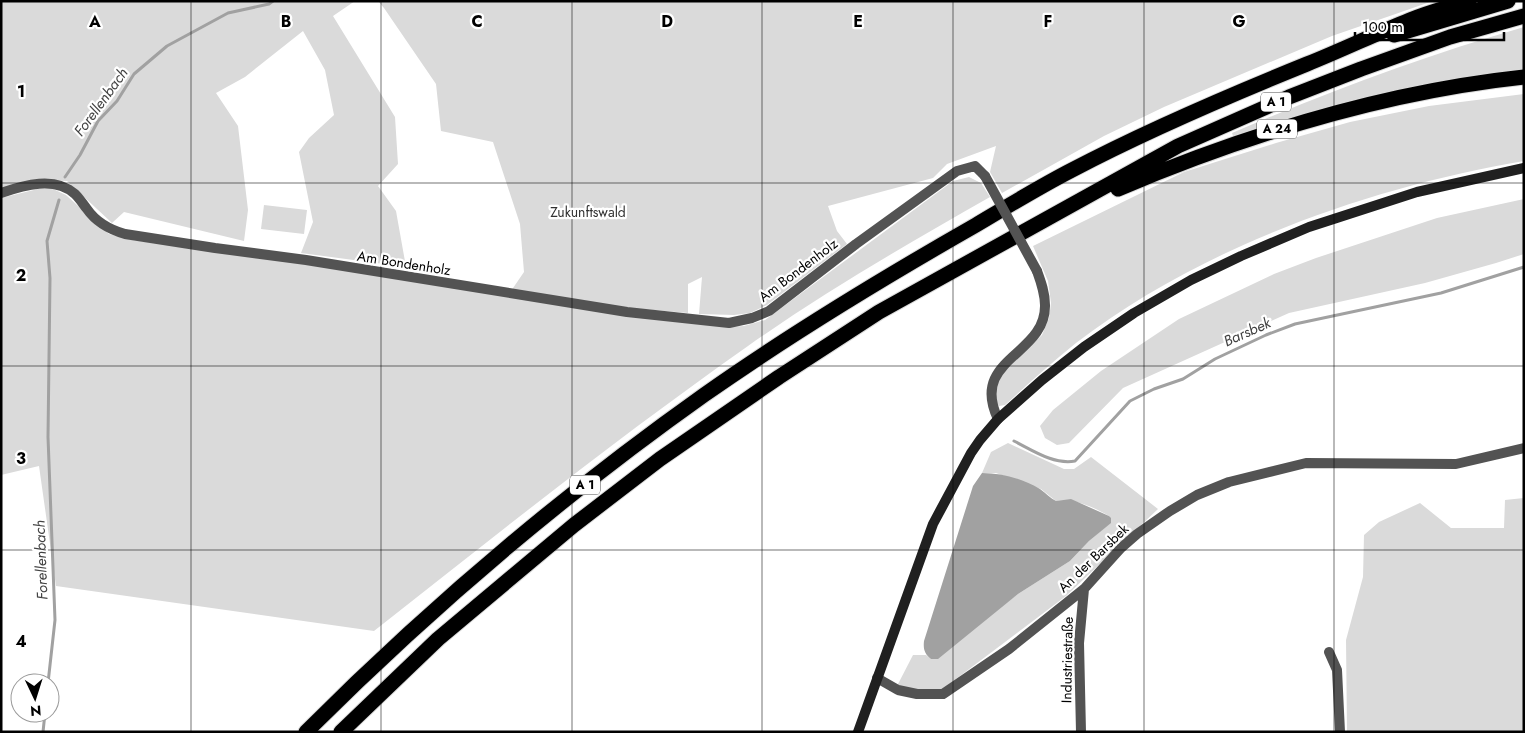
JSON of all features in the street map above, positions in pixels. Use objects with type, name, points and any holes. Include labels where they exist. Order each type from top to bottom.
[{"type":"highway","name":"A 1","points":[[306,732],[462,586],[551,512],[704,395],[891,273],[1072,170],[1168,124],[1411,20],[1469,1]]},
{"type":"highway","name":"A 1","points":[[1351,47],[1508,1]]},
{"type":"highway","name":"A 1","points":[[341,732],[417,658],[574,525],[660,459],[780,377],[880,312],[1042,220],[1178,146],[1289,97],[1450,37],[1524,16]]},
{"type":"highway","name":"A 24","points":[[1042,220],[1169,167],[1277,128],[1350,108],[1428,92],[1524,77]]},
{"type":"main road","points":[[858,732],[933,524],[971,453],[998,419],[1042,380],[1084,347],[1134,313],[1190,280],[1241,256],[1309,227],[1365,208],[1417,192],[1524,168]]},
{"type":"street","name":"Am Bondenholz","points":[[1,193],[38,184],[55,184],[74,193],[88,211],[106,226],[126,234],[306,260],[627,312],[729,322],[752,318],[769,311],[863,238],[957,171],[975,166],[986,176],[1037,271],[1043,286],[1045,306],[1043,318],[1037,331],[1029,342],[999,370],[992,385],[990,396],[992,408],[998,419]]},
{"type":"street","name":"An der Barsbek","points":[[877,678],[898,690],[917,694],[943,694],[1009,649],[1084,589],[1121,548],[1137,534],[1197,495],[1230,482],[1306,463],[1456,464],[1524,448]]},
{"type":"street","name":"Industriestraße","points":[[1080,732],[1079,643],[1084,589]]},
{"type":"street","points":[[1330,652],[1337,670],[1340,732]]},
{"type":"green space","points":[[1,1],[355,1],[333,16],[395,117],[398,164],[378,186],[396,211],[406,267],[301,253],[313,222],[299,152],[309,138],[334,115],[325,70],[303,31],[245,77],[216,93],[238,126],[248,210],[244,241],[124,212],[112,223],[67,181],[39,180],[1,188]]},
{"type":"green space","name":"Zukunftswald","points":[[378,1],[1433,1],[1332,36],[1164,107],[1104,136],[1002,193],[990,172],[996,146],[947,164],[933,178],[828,206],[837,231],[847,244],[767,305],[750,313],[734,315],[699,314],[702,277],[688,284],[688,313],[630,308],[511,291],[524,272],[520,224],[493,142],[441,131],[436,84]]},
{"type":"green space","points":[[1524,27],[1524,71],[1327,108],[1233,136],[1232,133],[1340,89],[1413,62]]},
{"type":"green space","points":[[1524,94],[1524,161],[1466,172],[1407,187],[1289,226],[1232,250],[1177,278],[1125,309],[1076,343],[1005,405],[999,406],[996,404],[995,386],[1002,373],[1042,335],[1049,318],[1051,303],[1048,281],[1033,246],[1184,172],[1276,143],[1350,122],[1429,106]]},
{"type":"green space","points":[[969,177],[981,183],[990,197],[837,287],[748,346],[606,450],[374,631],[56,586],[39,466],[1,475],[1,198],[38,189],[53,189],[66,195],[109,234],[132,240],[306,263],[728,327],[744,326],[765,320],[953,181]]},
{"type":"green space","points":[[1524,199],[1524,254],[1425,283],[1289,313],[1123,388],[1069,443],[1057,445],[1045,438],[1040,426],[1053,410],[1101,371],[1179,319],[1274,274],[1316,258],[1437,218]]},
{"type":"green space","points":[[264,205],[307,210],[304,234],[261,229]]},
{"type":"green space","points":[[1008,443],[1064,469],[1074,469],[1091,457],[1158,509],[1066,596],[940,691],[916,691],[897,686],[913,655],[926,655],[931,659],[1018,594],[1070,561],[1111,522],[1109,516],[1090,506],[1071,501],[1056,501],[1041,489],[996,473],[982,473],[991,452]]},
{"type":"green space","points":[[1524,498],[1524,732],[1347,732],[1346,640],[1363,577],[1364,535],[1379,522],[1420,503],[1451,528],[1504,528],[1505,500]]},
{"type":"shaded area","points":[[982,473],[1005,475],[1027,482],[1056,501],[1071,499],[1109,516],[1111,523],[1089,541],[1070,561],[1018,594],[938,659],[931,659],[925,652],[924,641],[973,486]]},
{"type":"waterway","name":"Forellenbach","points":[[65,177],[80,155],[98,121],[117,101],[134,74],[167,46],[228,13],[269,4],[273,1]]},
{"type":"waterway","name":"Forellenbach","points":[[49,673],[55,620],[48,437],[50,278],[47,241],[59,200]]},
{"type":"waterway","name":"Barsbek","points":[[1014,441],[1051,459],[1067,462],[1075,461],[1130,401],[1154,389],[1183,379],[1215,359],[1266,335],[1295,324],[1441,293],[1524,267]]},
{"type":"waterway","name":"Forellenbach","points":[[43,732],[44,723]]}]
